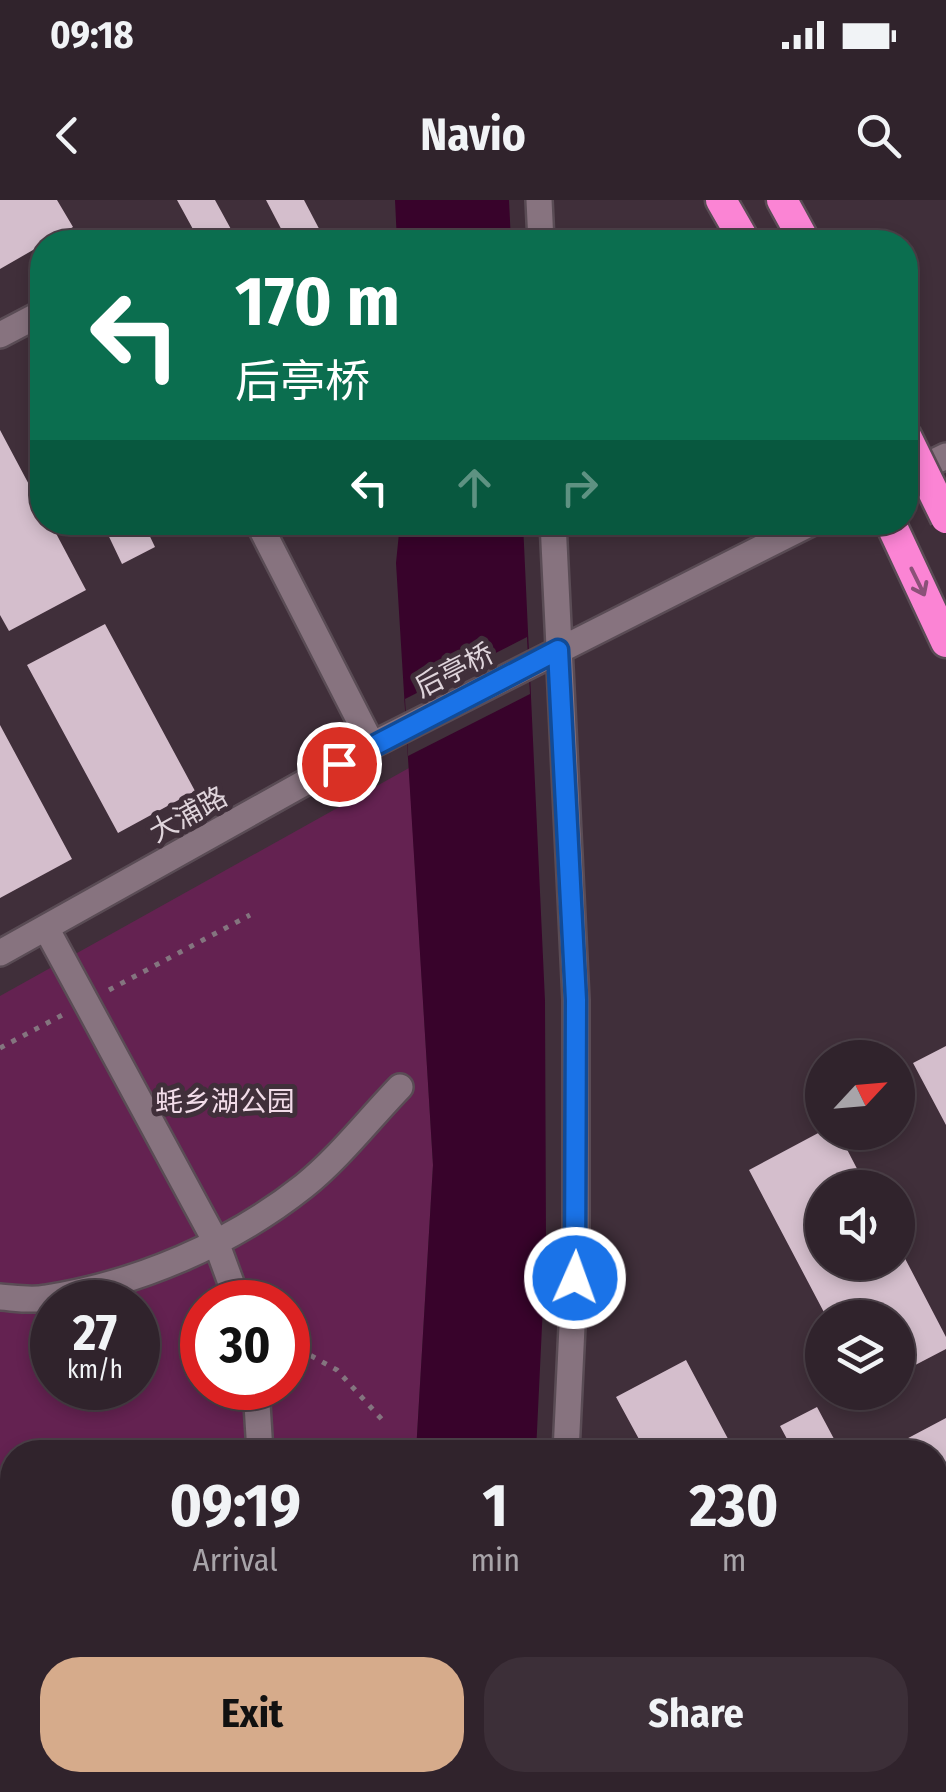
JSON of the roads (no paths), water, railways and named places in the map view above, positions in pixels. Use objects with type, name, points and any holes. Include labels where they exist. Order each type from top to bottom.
[{"type":"highway","points":[[721,200],[738,230]]},
{"type":"highway","points":[[782,200],[798,230]]},
{"type":"highway","points":[[918,461],[946,518]]},
{"type":"highway","points":[[896,535],[946,642]]},
{"type":"street","points":[[540,200],[541,230]]},
{"type":"street","points":[[0,335],[30,319]]},
{"type":"street","points":[[918,470],[946,456]]},
{"type":"street","points":[[265,535],[372,745]]},
{"type":"street","points":[[553,535],[576,1019],[576,1243],[567,1440]]},
{"type":"street","points":[[558,650],[787,535]]},
{"type":"street","name":"后亭桥","points":[[406,728],[558,650]]},
{"type":"street","name":"大浦路","points":[[0,953],[406,728]]},
{"type":"street","points":[[46,928],[216,1242],[230,1280]]},
{"type":"street","points":[[0,1297],[43,1299],[134,1276],[246,1227],[306,1184],[400,1086]]},
{"type":"street","points":[[257,1410],[259,1440]]},
{"type":"park label","name":"蚝乡湖公园","points":[[225,1101]]}]
